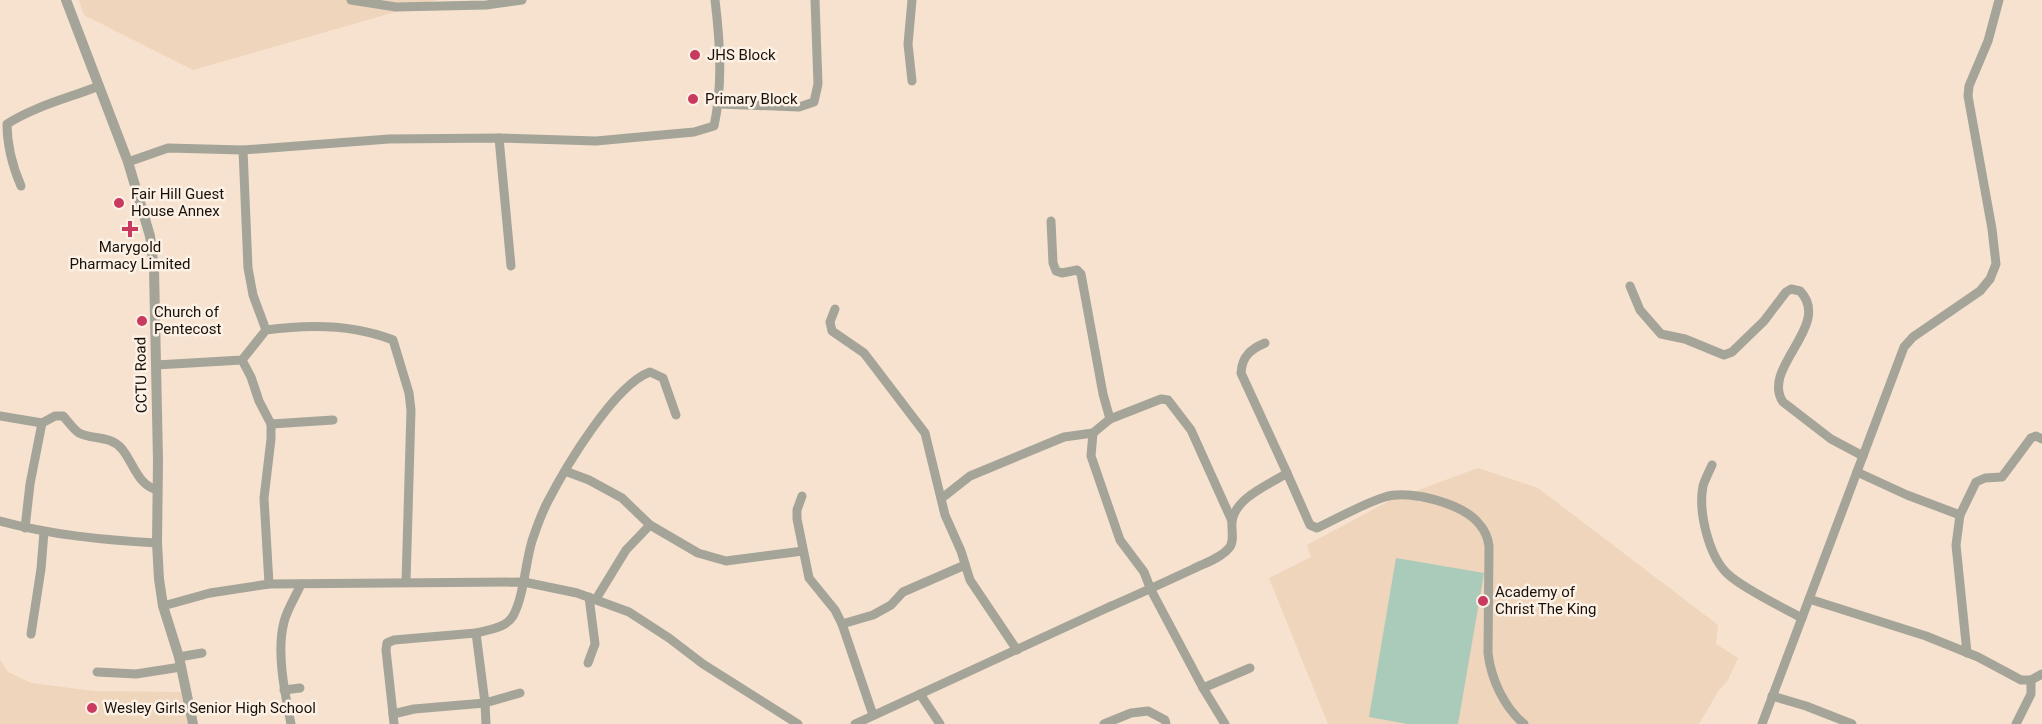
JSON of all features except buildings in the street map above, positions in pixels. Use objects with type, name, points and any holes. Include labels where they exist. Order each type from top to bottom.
[{"type":"street","name":"CCTU Road","points":[[66,0],[128,162],[150,236],[154,269],[156,543],[159,579],[163,606],[180,662],[193,724]]},
{"type":"street","points":[[351,0],[396,7],[486,5],[522,0]]},
{"type":"street","points":[[128,162],[168,148],[243,150],[389,139],[499,138],[596,141],[694,132],[714,126],[719,104],[719,31],[713,0]]},
{"type":"street","points":[[719,104],[799,107],[814,102],[818,84],[815,0]]},
{"type":"street","points":[[912,81],[908,44],[912,0],[917,0]]},
{"type":"street","points":[[1762,724],[1904,347],[1913,337],[1980,291],[1990,279],[1996,264],[1992,229],[1968,96],[1969,86],[1988,41],[2000,0]]},
{"type":"street","points":[[21,186],[10,159],[7,124],[56,101],[99,86]]},
{"type":"street","points":[[499,138],[511,266]]},
{"type":"street","points":[[243,150],[248,268],[253,295],[266,330]]},
{"type":"street","points":[[1051,221],[1053,263],[1056,272],[1077,270],[1081,274],[1103,394],[1110,420]]},
{"type":"street","points":[[1630,286],[1640,310],[1661,334],[1685,339],[1724,355],[1732,352],[1764,321],[1786,292],[1791,289],[1800,291],[1807,301],[1806,324],[1785,364],[1778,389],[1779,396],[1783,402],[1824,434],[1863,456]]},
{"type":"street","points":[[835,309],[830,322],[832,332],[864,352],[925,433],[945,515],[970,580],[1017,650]]},
{"type":"street","points":[[156,365],[242,360],[266,330],[301,326],[344,327],[372,332],[393,340],[409,393],[411,410],[406,582]]},
{"type":"street","points":[[1265,343],[1248,353],[1241,365],[1241,373],[1313,528],[1387,496],[1401,495],[1417,496],[1450,505],[1479,523],[1487,535],[1489,546],[1488,653],[1490,668],[1506,702],[1524,724]]},
{"type":"street","points":[[242,360],[271,424],[264,498],[269,584]]},
{"type":"street","points":[[520,693],[485,703],[414,709],[394,719],[387,643],[394,640],[477,633],[507,623],[513,616],[524,582],[531,544],[546,505],[565,471],[611,403],[638,376],[650,372],[663,378],[676,415]]},
{"type":"street","points":[[942,498],[970,476],[1065,437],[1093,433],[1110,420],[1161,399],[1168,399],[1191,430],[1232,521]]},
{"type":"street","points":[[0,417],[42,423],[55,416],[63,416],[80,434],[113,441],[122,449],[143,483],[157,490]]},
{"type":"street","points":[[271,424],[333,420]]},
{"type":"street","points":[[25,528],[30,484],[42,423]]},
{"type":"street","points":[[1093,433],[1091,456],[1120,540],[1144,572],[1151,590],[1203,688],[1225,724]]},
{"type":"street","points":[[1967,653],[1956,545],[1960,515],[1976,482],[1984,478],[2002,477],[2031,438],[2037,436],[2042,439]]},
{"type":"street","points":[[1712,465],[1703,485],[1701,509],[1710,543],[1720,566],[1730,577],[1802,618]]},
{"type":"street","points":[[565,471],[589,480],[622,498],[650,525],[698,553],[726,561],[803,551]]},
{"type":"street","points":[[1857,472],[1907,495],[1960,515]]},
{"type":"street","points":[[855,724],[1217,558],[1228,550],[1232,543],[1232,521],[1236,510],[1245,500],[1287,473]]},
{"type":"street","points":[[802,496],[797,510],[797,519],[809,578],[842,624],[873,715]]},
{"type":"street","points":[[0,521],[44,532],[106,540],[156,543]]},
{"type":"street","points":[[588,663],[595,644],[593,598],[626,550],[650,525]]},
{"type":"street","points":[[31,634],[44,532]]},
{"type":"street","points":[[842,624],[873,615],[891,605],[903,592],[965,565]]},
{"type":"street","points":[[163,606],[210,593],[269,584],[524,582],[553,587],[593,598],[629,612],[703,664],[798,724]]},
{"type":"street","points":[[291,724],[284,690],[281,641],[284,621],[301,584]]},
{"type":"street","points":[[1809,598],[1926,636],[1967,653],[2021,680],[2031,680],[2042,674]]},
{"type":"street","points":[[477,633],[486,724]]},
{"type":"street","points":[[97,672],[136,674],[180,662],[202,653]]},
{"type":"street","points":[[1203,688],[1250,668]]},
{"type":"street","points":[[2016,724],[2031,694],[2031,680]]},
{"type":"street","points":[[284,690],[300,688]]},
{"type":"street","points":[[920,694],[940,724]]},
{"type":"street","points":[[1772,696],[1852,724]]},
{"type":"street","points":[[1104,724],[1131,713],[1148,711],[1165,720],[1166,724]]},
{"type":"shaded area","points":[[79,0],[437,0],[193,70],[84,15]]},
{"type":"shaded area","name":"Academy of Christ The King","points":[[1478,468],[1538,488],[1718,625],[1716,644],[1738,658],[1727,682],[1719,690],[1699,724],[1328,724],[1269,578],[1311,557],[1307,545],[1389,501]]},
{"type":"shaded area","name":"Wesley Girls Senior High School","points":[[0,660],[8,672],[31,683],[94,691],[181,692],[187,724],[0,724]]},
{"type":"green space","points":[[1396,558],[1484,573],[1458,724],[1408,724],[1369,717]]},
{"type":"place","name":"JHS Block","points":[[695,55]]},
{"type":"place","name":"Primary Block","points":[[693,99]]},
{"type":"place","name":"Fair Hill Guest House Annex","points":[[119,203]]},
{"type":"place","name":"Marygold Pharmacy Limited","points":[[130,229]]},
{"type":"place","name":"Church of Pentecost","points":[[142,321]]},
{"type":"place","name":"Academy of Christ The King","points":[[1483,601]]},
{"type":"place","name":"Wesley Girls Senior High School","points":[[92,708]]}]
